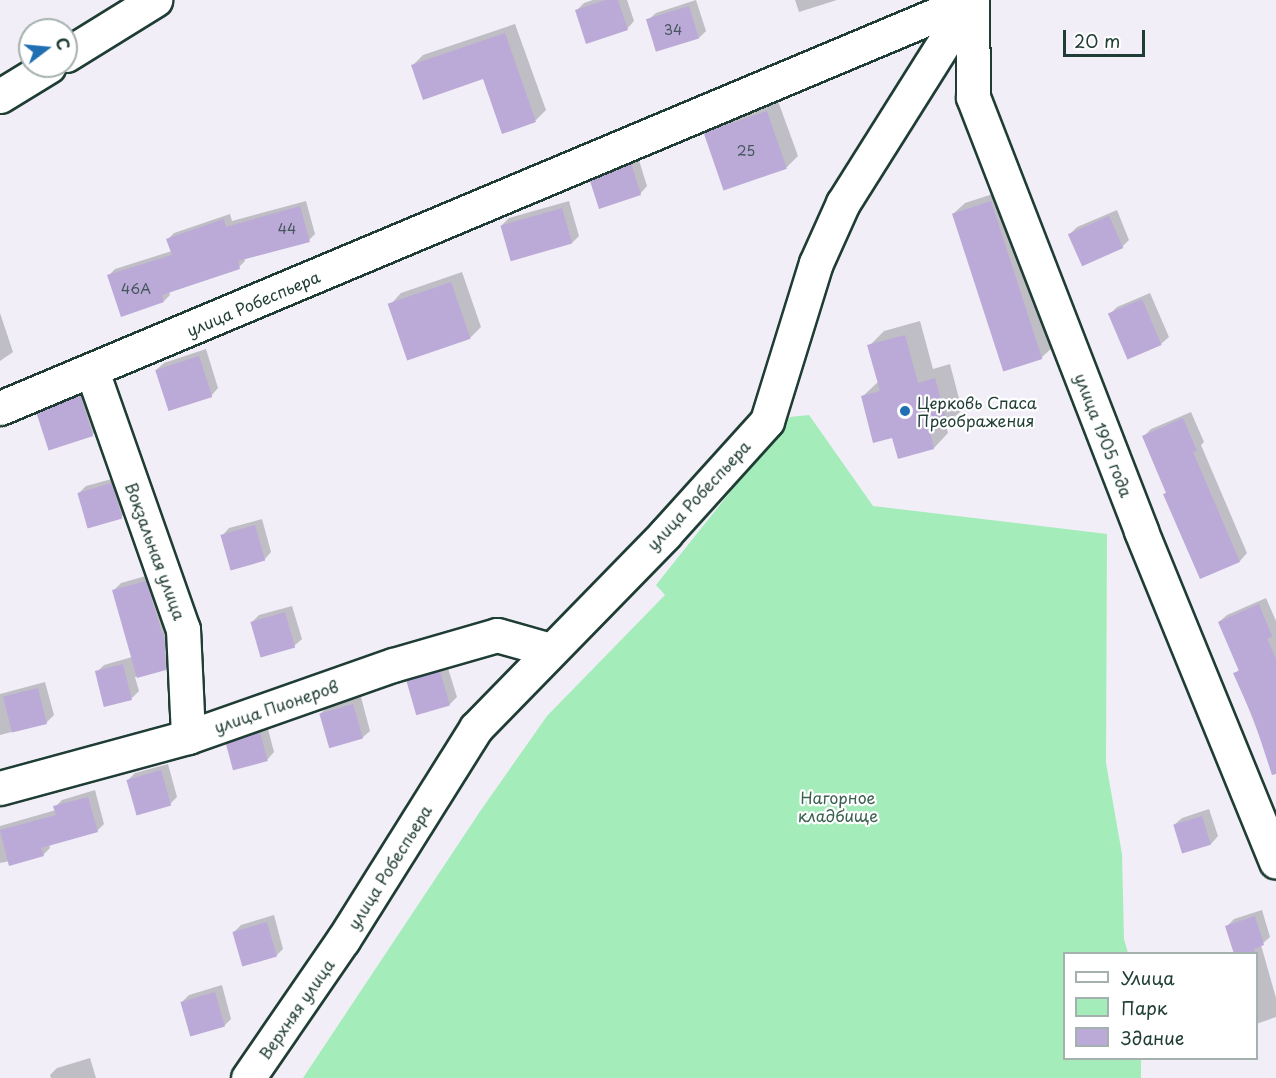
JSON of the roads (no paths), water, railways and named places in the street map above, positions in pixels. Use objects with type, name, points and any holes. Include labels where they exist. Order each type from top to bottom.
[{"type":"street","points":[[78,48],[155,0]]},
{"type":"street","name":"улица Робеспьера","points":[[0,408],[92,372],[971,0]]},
{"type":"street","name":"улица Робеспьера","points":[[343,940],[476,728],[664,534],[767,421],[816,262],[843,203],[971,0]]},
{"type":"street","name":"улица 1905 года","points":[[971,0],[973,97],[1141,531],[1276,862]]},
{"type":"street","points":[[0,96],[29,78]]},
{"type":"street","name":"Вокзальная улица","points":[[92,372],[183,628],[188,737]]},
{"type":"street","name":"улица Пионеров","points":[[0,788],[188,737],[393,665],[497,635],[550,650]]},
{"type":"street","name":"Верхняя улица","points":[[248,1078],[343,940]]},
{"type":"place","name":"Церковь Спаса Преображения","points":[[905,411]]},
{"type":"park label","name":"Нагорное кладбище","points":[[838,806]]}]
